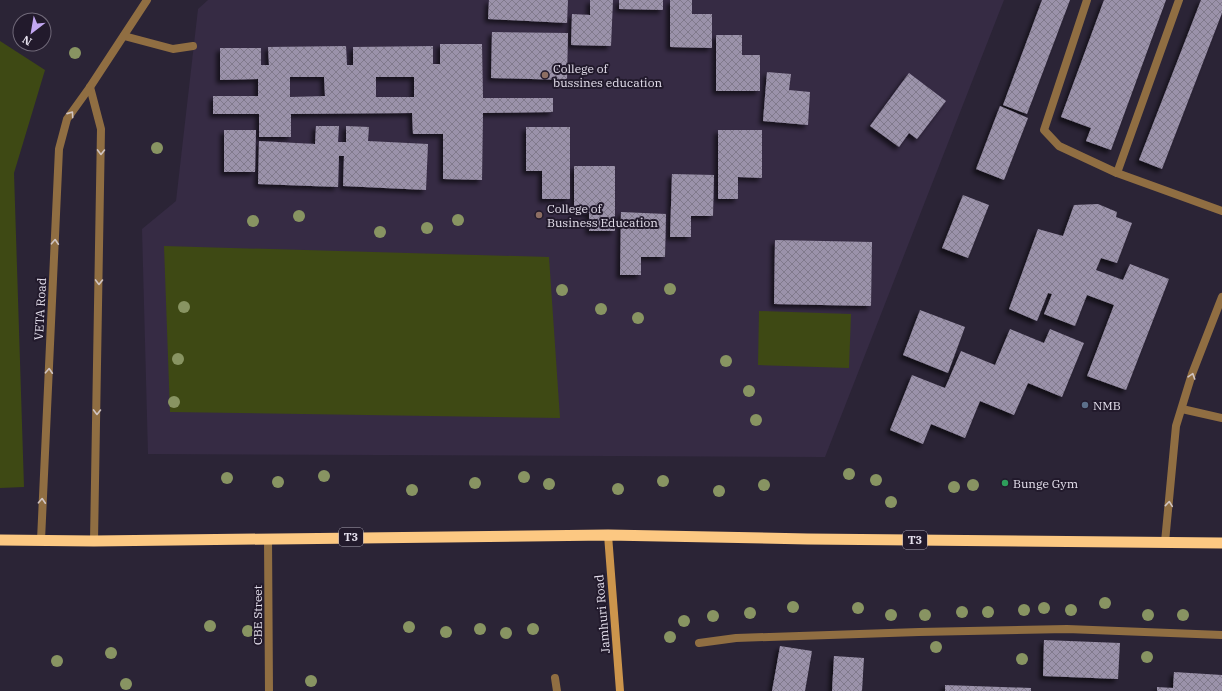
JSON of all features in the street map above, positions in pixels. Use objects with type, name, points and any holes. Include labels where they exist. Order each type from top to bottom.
[{"type":"highway","name":"T3","points":[[0,540],[94,541],[608,534],[808,539],[1222,543]]},
{"type":"main road","name":"Jamhuri Road","points":[[608,534],[620,691]]},
{"type":"street","name":"VETA Road","points":[[40,540],[59,149],[66,119],[90,87],[147,0]]},
{"type":"street","points":[[1087,0],[1044,130],[1059,146],[1117,173],[1222,211]]},
{"type":"street","points":[[1117,173],[1178,0]]},
{"type":"street","points":[[124,36],[173,50],[193,46]]},
{"type":"street","points":[[90,87],[101,129],[94,541]]},
{"type":"street","points":[[1165,542],[1176,426],[1192,374],[1222,297]]},
{"type":"street","points":[[1182,409],[1222,418]]},
{"type":"street","name":"CBE Street","points":[[268,538],[269,691]]},
{"type":"street","points":[[699,643],[736,638],[1059,629],[1222,635]]},
{"type":"street","points":[[555,678],[558,691]]},
{"type":"shaded area","name":"College of Business Education","points":[[208,0],[1004,0],[825,457],[148,454],[142,229],[176,201],[198,9]]},
{"type":"green space","points":[[0,41],[12,49],[12,52],[17,52],[45,70],[14,173],[24,487],[0,488]]},
{"type":"green space","points":[[164,246],[549,257],[560,418],[170,412]]},
{"type":"green space","points":[[759,311],[851,314],[849,368],[758,365]]},
{"type":"building","points":[[489,0],[568,0],[567,23],[488,19]]},
{"type":"building","points":[[590,0],[613,0],[611,46],[571,45],[572,14],[590,15]]},
{"type":"building","points":[[619,0],[663,0],[663,10],[619,9]]},
{"type":"building","points":[[670,0],[692,0],[692,14],[712,14],[712,48],[670,47]]},
{"type":"building","points":[[1042,0],[1070,0],[1027,114],[1003,105]]},
{"type":"building","points":[[1104,0],[1166,0],[1111,150],[1086,141],[1091,128],[1061,117]]},
{"type":"building","points":[[1201,0],[1222,0],[1222,13],[1162,169],[1139,160]]},
{"type":"building","points":[[492,32],[568,33],[567,80],[491,78]]},
{"type":"building","points":[[716,35],[742,35],[742,55],[760,55],[760,91],[716,91]]},
{"type":"building","points":[[440,44],[482,44],[483,98],[553,98],[553,112],[483,113],[482,180],[443,179],[443,134],[413,134],[412,113],[291,114],[291,137],[259,137],[259,114],[213,114],[213,96],[258,96],[258,79],[220,80],[220,48],[261,48],[261,65],[269,65],[268,47],[346,46],[347,65],[353,65],[353,47],[433,46],[433,64],[440,64]],"holes":[[[290,77],[324,77],[325,96],[290,97]],[[376,77],[414,77],[414,97],[376,97]]]},
{"type":"building","points":[[767,72],[791,74],[789,90],[810,92],[808,125],[763,121]]},
{"type":"building","points":[[909,73],[946,101],[917,139],[909,133],[899,147],[870,126]]},
{"type":"building","points":[[1000,106],[1028,118],[1004,180],[976,169]]},
{"type":"building","points":[[316,126],[339,126],[338,142],[346,142],[346,126],[369,127],[368,141],[428,144],[426,190],[343,186],[344,156],[339,156],[338,187],[258,184],[259,141],[315,144]]},
{"type":"building","points":[[526,127],[570,127],[570,199],[542,199],[542,171],[526,171]]},
{"type":"building","points":[[224,130],[256,130],[255,172],[224,172]]},
{"type":"building","points":[[718,130],[762,130],[762,178],[738,177],[738,199],[718,199]]},
{"type":"building","points":[[574,166],[615,166],[615,231],[589,231],[589,213],[574,213]]},
{"type":"building","points":[[672,174],[714,175],[713,216],[691,216],[691,237],[670,237]]},
{"type":"building","points":[[963,195],[989,205],[968,258],[942,248]]},
{"type":"building","points":[[1098,204],[1117,212],[1116,217],[1132,223],[1117,263],[1101,258],[1096,270],[1123,280],[1130,264],[1169,279],[1126,390],[1087,376],[1114,305],[1087,295],[1075,326],[1044,314],[1052,294],[1048,293],[1037,321],[1009,309],[1038,229],[1063,236],[1074,205]]},
{"type":"building","points":[[621,212],[666,214],[665,257],[641,257],[641,275],[620,275]]},
{"type":"building","points":[[775,240],[872,242],[871,306],[774,304]]},
{"type":"building","points":[[920,310],[965,327],[948,373],[903,355]]},
{"type":"building","points":[[1010,329],[1044,343],[1050,329],[1084,343],[1062,397],[1028,383],[1014,415],[980,401],[965,438],[931,424],[923,444],[890,430],[912,375],[945,388],[961,351],[995,365]]},
{"type":"building","points":[[1044,640],[1120,643],[1118,679],[1043,676]]},
{"type":"building","points":[[780,646],[812,651],[805,691],[772,691]]},
{"type":"building","points":[[834,656],[864,658],[862,691],[832,691]]},
{"type":"building","points":[[1174,672],[1222,675],[1222,691],[1157,691],[1157,687],[1173,688]]},
{"type":"building","points":[[945,685],[1031,688],[1031,691],[945,691]]},
{"type":"place","name":"College of bussines education","points":[[545,75]]},
{"type":"place","name":"College of Business Education","points":[[539,215]]},
{"type":"place","name":"NMB","points":[[1085,405]]},
{"type":"place","name":"Bunge Gym","points":[[1005,483]]}]
